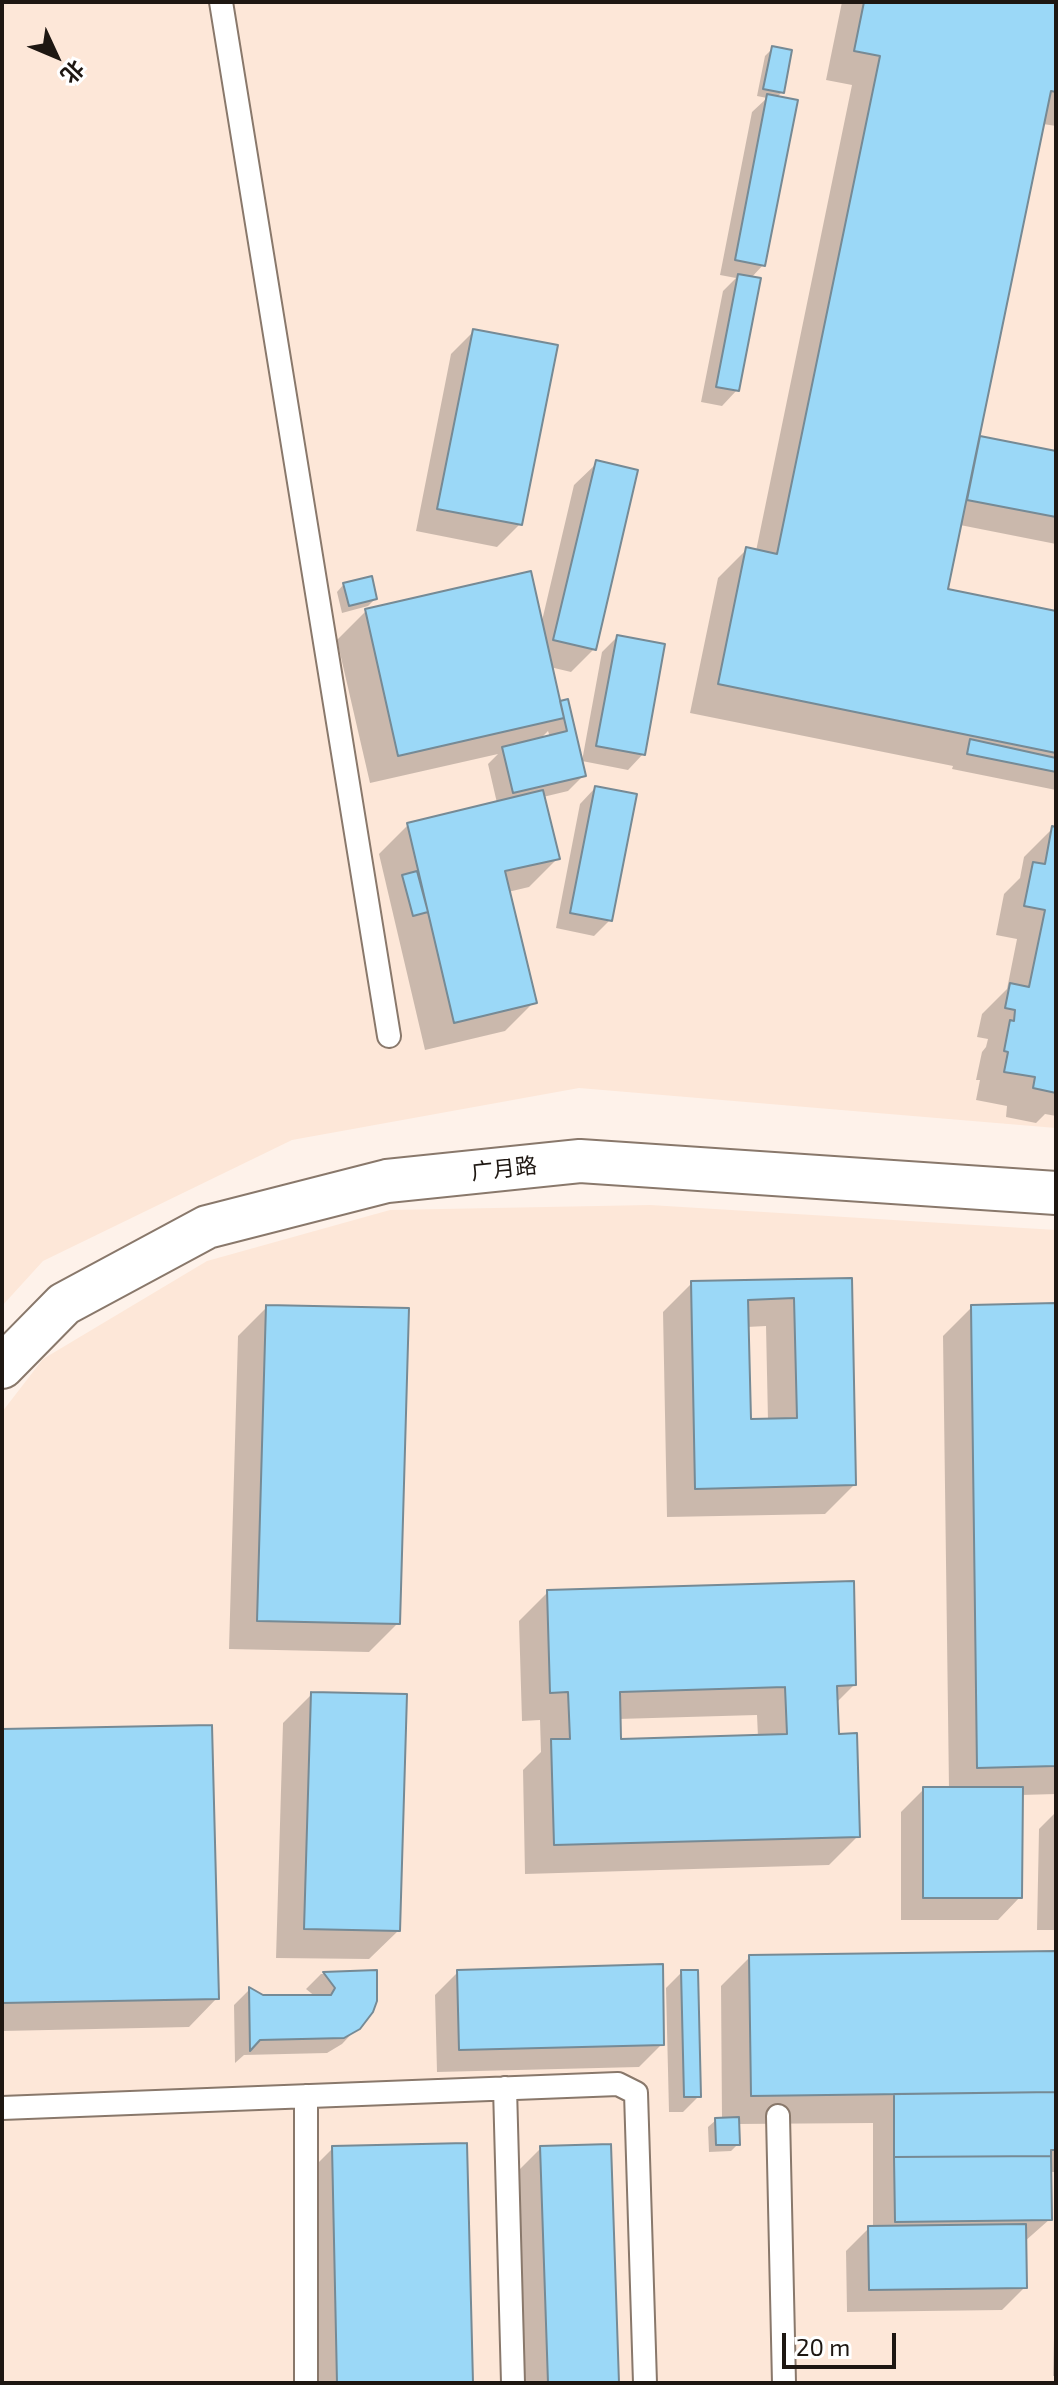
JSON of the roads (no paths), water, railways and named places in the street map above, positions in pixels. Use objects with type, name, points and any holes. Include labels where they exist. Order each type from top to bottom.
[{"type":"street","name":"广月路","points":[[2,1367],[64,1304],[207,1227],[387,1181],[580,1161],[1056,1193]]},
{"type":"lane","points":[[221,2],[389,1036]]},
{"type":"lane","points":[[2,2108],[618,2084],[636,2093],[645,2383]]},
{"type":"lane","points":[[505,2088],[513,2383]]},
{"type":"lane","points":[[306,2096],[306,2383]]},
{"type":"lane","points":[[778,2116],[784,2383]]}]
